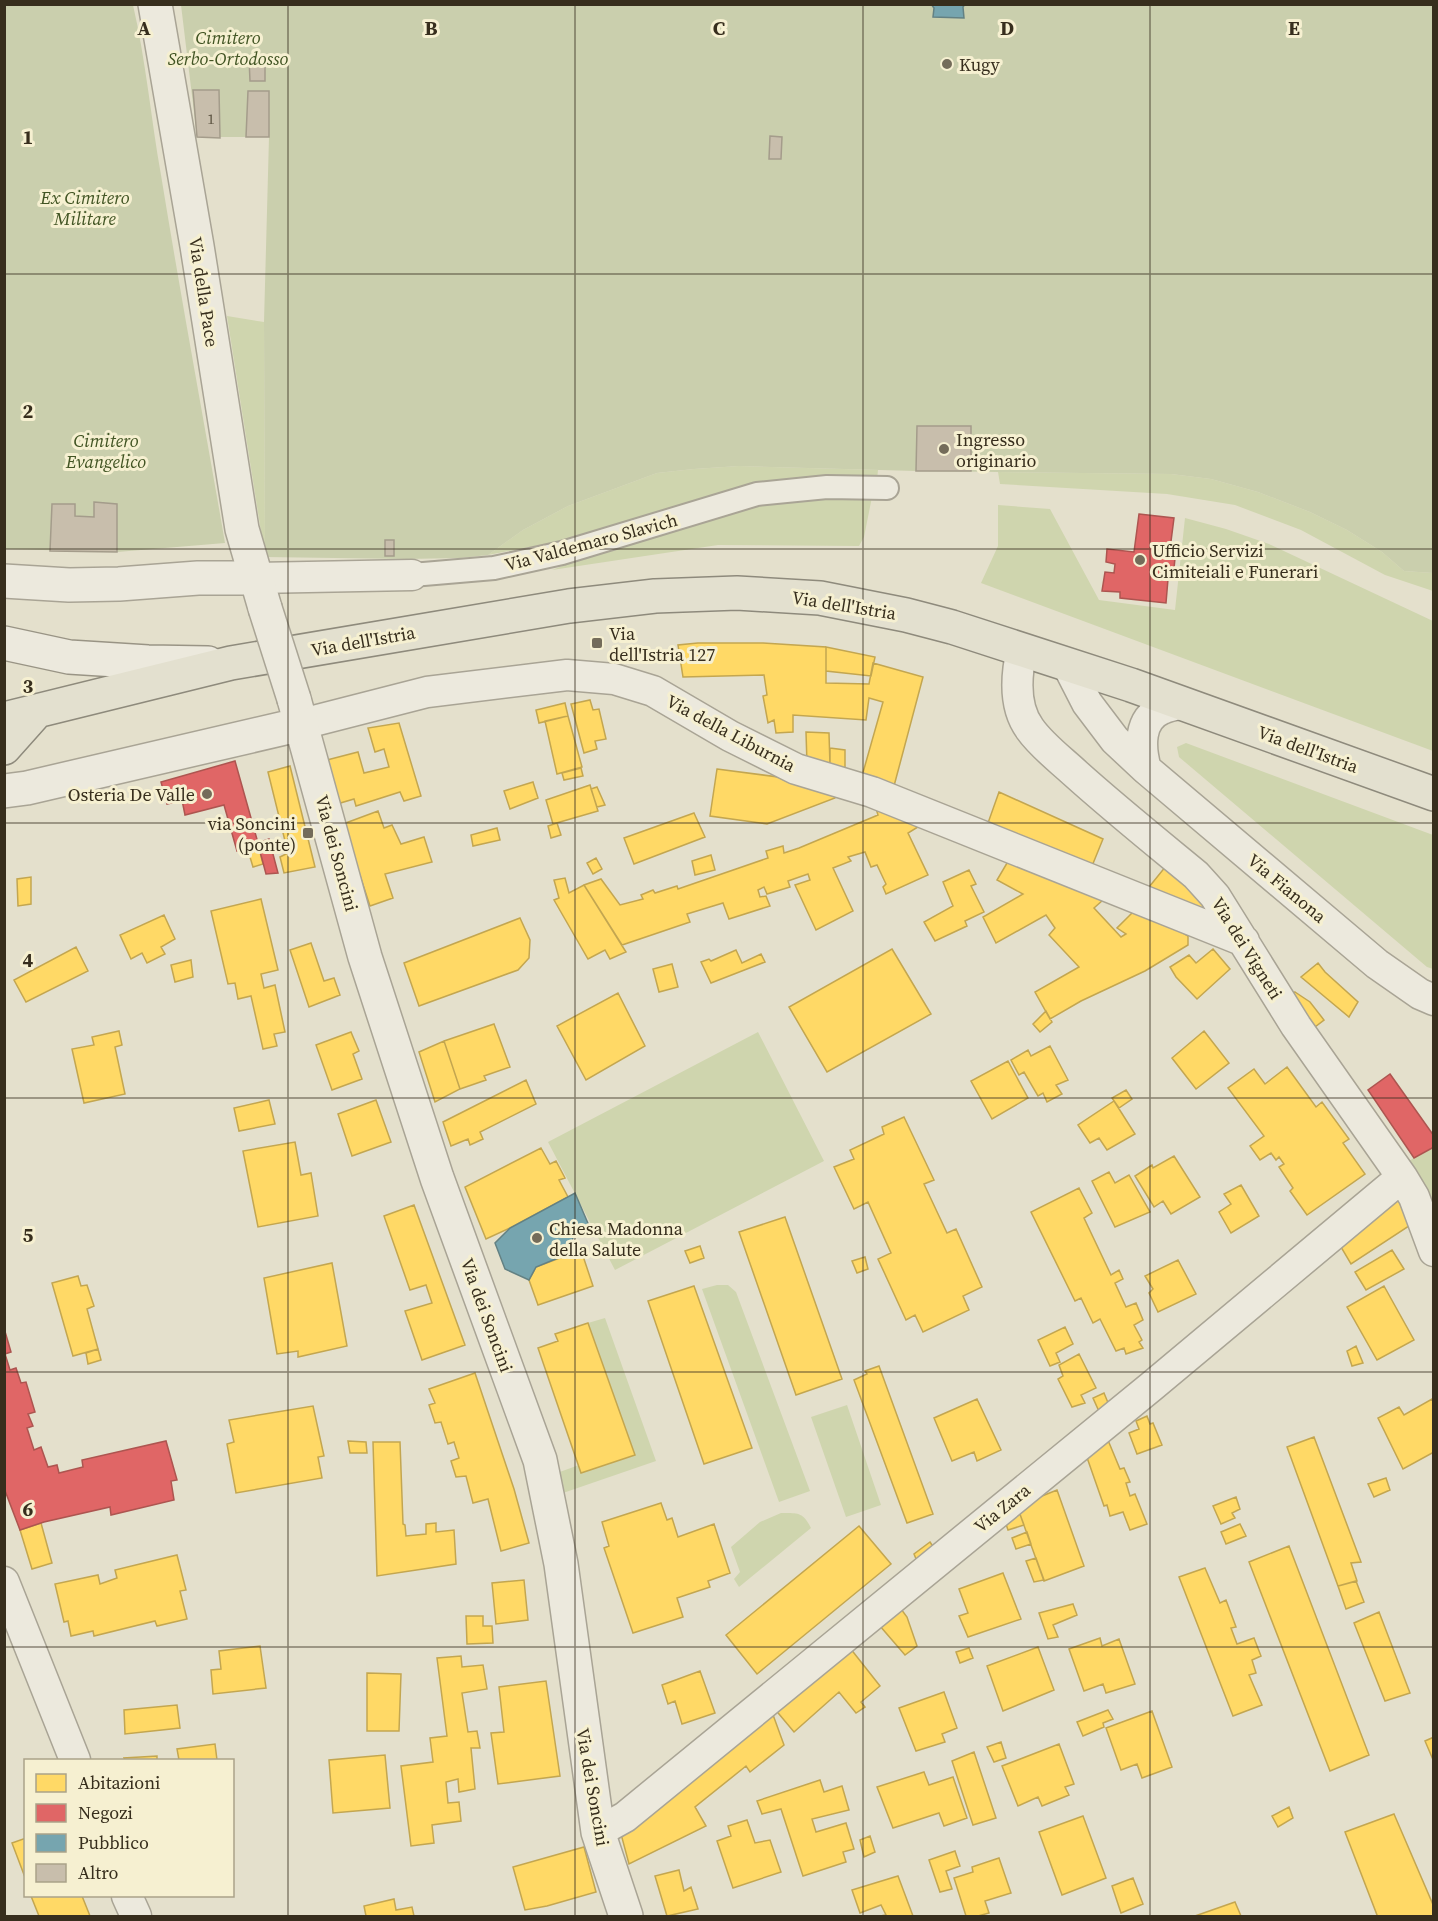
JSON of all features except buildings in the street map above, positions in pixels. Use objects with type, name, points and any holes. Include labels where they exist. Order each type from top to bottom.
[{"type":"main road","name":"Via dell'Istria","points":[[4,718],[231,663],[569,606],[655,597],[737,593],[820,598],[906,615],[1022,649],[1434,794]]},
{"type":"main road","points":[[4,748],[37,711]]},
{"type":"street","name":"Via della Pace","points":[[155,4],[197,246],[242,529],[298,711]]},
{"type":"street","name":"Via Valdemaro Slavich","points":[[260,593],[494,568],[550,555],[757,494],[827,487],[887,488]]},
{"type":"street","points":[[4,580],[69,585],[119,585],[198,578],[260,593]]},
{"type":"street","points":[[4,643],[69,657],[148,662],[231,663]]},
{"type":"street","name":"Via dei Vigneti","points":[[1022,649],[1017,669],[1017,689],[1020,706],[1029,729],[1091,787],[1196,875],[1215,896],[1296,1026],[1402,1177],[1414,1197],[1434,1251]]},
{"type":"street","name":"Via Fianona","points":[[1066,664],[1087,703],[1115,740],[1146,769],[1377,964],[1420,994],[1434,1000]]},
{"type":"street","name":"Via della Liburnia","points":[[298,711],[567,675],[614,679],[653,691],[730,736],[796,769],[872,792],[1244,942]]},
{"type":"street","points":[[4,703],[37,711]]},
{"type":"street","points":[[1146,769],[1141,752],[1143,733],[1150,717],[1162,709],[1181,704]]},
{"type":"street","points":[[4,791],[27,788],[298,711]]},
{"type":"street","name":"Via dei Soncini","points":[[298,711],[365,957],[437,1178],[540,1460],[561,1564],[598,1832],[626,1917]]},
{"type":"street","name":"Via Zara","points":[[598,1832],[634,1810],[1126,1407],[1402,1177]]},
{"type":"street","points":[[4,1582],[74,1759]]},
{"type":"street","points":[[128,1897],[136,1917]]},
{"type":"green space","points":[[5,5],[133,5],[225,543],[117,552],[5,549]]},
{"type":"green space","name":"Cimitero Serbo-Ortodosso","points":[[181,5],[1433,5],[1433,573],[1404,571],[1382,552],[1347,530],[1310,512],[1258,492],[1211,479],[1171,474],[739,466],[657,473],[568,506],[523,530],[488,555],[406,559],[265,557],[264,322],[269,137],[197,137]]},
{"type":"green space","points":[[227,316],[264,322],[265,557]]},
{"type":"green space","points":[[739,466],[878,470],[877,480],[488,555],[523,530],[568,506],[657,473]]},
{"type":"green space","points":[[998,472],[1171,474],[1211,479],[1258,492],[1310,512],[1347,530],[1382,552],[1404,571],[1433,573],[1433,591],[1385,575],[1301,530],[1235,505],[1167,494],[1000,484]]},
{"type":"green space","points":[[823,496],[872,497],[864,537],[859,546],[718,545],[552,570],[604,550],[760,504]]},
{"type":"green space","points":[[998,505],[1050,509],[1099,600],[1175,610],[1185,518],[1269,544],[1433,621],[1433,751],[981,583],[998,546]]},
{"type":"green space","points":[[1186,743],[1433,835],[1433,969],[1427,967],[1179,757],[1177,747]]},
{"type":"green space","points":[[758,1032],[824,1161],[615,1270],[548,1142]]},
{"type":"green space","points":[[1434,1147],[1433,1223],[1409,1161]]},
{"type":"green space","points":[[728,1285],[736,1292],[810,1491],[779,1502],[702,1289]]},
{"type":"green space","points":[[605,1318],[656,1461],[563,1493],[557,1473],[579,1465],[634,1455],[588,1323]]},
{"type":"green space","points":[[847,1405],[881,1505],[846,1517],[811,1417]]},
{"type":"green space","points":[[781,1513],[799,1514],[811,1528],[739,1587],[734,1579],[740,1572],[731,1547],[760,1522]]},
{"type":"place","name":"Kugy","points":[[947,64]]},
{"type":"place","name":"Ingresso originario","points":[[944,449]]},
{"type":"place","name":"Ufficio Servizi Cimiteiali e Funerari","points":[[1140,560]]},
{"type":"place","name":"Via dell'Istria 127","points":[[597,643]]},
{"type":"place","name":"Osteria De Valle","points":[[207,794]]},
{"type":"place","name":"via Soncini (ponte)","points":[[308,833]]},
{"type":"place","name":"Chiesa Madonna della Salute","points":[[537,1238]]},
{"type":"park label","name":"Ex Cimitero Militare","points":[[85,207]]},
{"type":"park label","name":"Cimitero Evangelico","points":[[106,450]]}]
